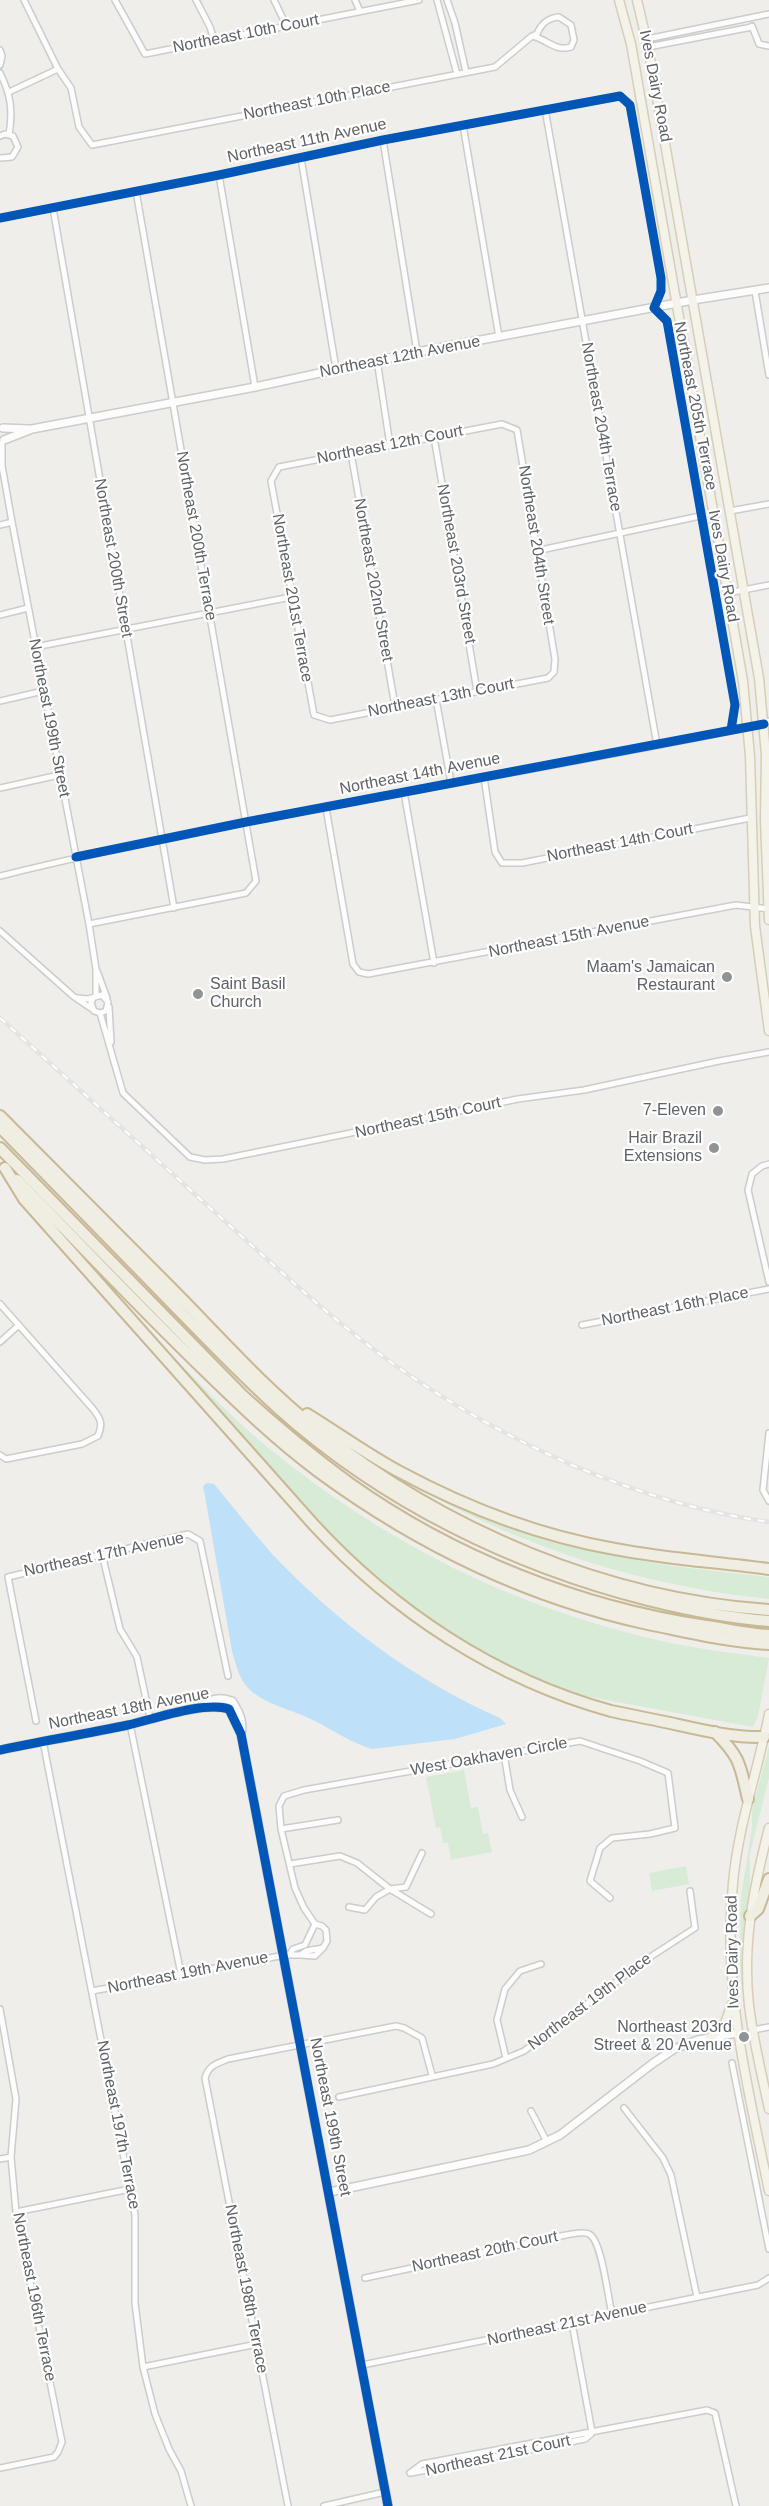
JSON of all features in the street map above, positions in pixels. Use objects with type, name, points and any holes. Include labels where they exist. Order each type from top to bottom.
[{"type":"highway","points":[[0,1116],[274,1393],[334,1443],[402,1490],[478,1532],[559,1565],[638,1589],[741,1608],[769,1610]]},
{"type":"highway","points":[[0,1127],[195,1327],[279,1409],[377,1484],[446,1524],[502,1551],[598,1587],[688,1610],[769,1621]]},
{"type":"highway","points":[[0,1148],[243,1396],[285,1434],[350,1483],[398,1515],[496,1566],[587,1600],[668,1620],[769,1635]]},
{"type":"highway","points":[[2,1165],[256,1420],[318,1471],[392,1522],[469,1563],[536,1592],[616,1617],[736,1643],[769,1644]]},
{"type":"highway","points":[[2,1165],[24,1199],[312,1524],[394,1602],[468,1651],[550,1689],[613,1711],[715,1732],[767,1737]]},
{"type":"highway","points":[[274,1393],[398,1471],[487,1513],[552,1534],[613,1549],[682,1560],[769,1569]]},
{"type":"highway","points":[[749,1566],[769,1561]]},
{"type":"highway","points":[[715,1732],[741,1764],[748,1799]]},
{"type":"highway","points":[[750,1916],[758,1909],[769,1879]]},
{"type":"main road","name":"Ives Dairy Road","points":[[619,0],[631,44],[677,303],[728,593],[748,727],[754,907],[769,1031]]},
{"type":"main road","name":"Ives Dairy Road","points":[[637,0],[647,43],[767,722],[769,920]]},
{"type":"main road","name":"Ives Dairy Road","points":[[769,1714],[767,1737],[748,1799],[737,1849],[730,1938],[733,2004],[737,2033],[769,2191]]},
{"type":"main road","name":"Ives Dairy Road","points":[[769,1828],[754,1890],[747,1966],[753,2030],[769,2109]]},
{"type":"main road","points":[[709,2039],[724,2023],[733,2004]]},
{"type":"main road","points":[[737,2033],[753,2030]]},
{"type":"street","points":[[9,92],[58,69],[24,0]]},
{"type":"street","name":"Northeast 10th Court","points":[[115,0],[145,54],[419,0]]},
{"type":"street","points":[[196,0],[214,40]]},
{"type":"street","points":[[274,0],[286,25]]},
{"type":"street","points":[[355,0],[360,11]]},
{"type":"street","points":[[437,0],[457,74]]},
{"type":"street","points":[[447,0],[455,23],[466,72]]},
{"type":"street","points":[[647,43],[769,14]]},
{"type":"street","name":"Northeast 10th Place","points":[[58,69],[71,88],[80,127],[92,145],[495,67],[532,36],[537,34],[540,26],[547,20],[559,17],[571,25],[574,40],[571,46],[561,49],[541,38],[532,36]]},
{"type":"street","points":[[750,18],[759,44],[769,46]]},
{"type":"street","points":[[718,25],[720,33]]},
{"type":"street","points":[[647,43],[752,27]]},
{"type":"street","points":[[0,50],[2,56],[0,65]]},
{"type":"street","points":[[0,74],[9,92],[12,112],[9,135]]},
{"type":"street","name":"Northeast 11th Avenue","points":[[0,218],[383,140],[620,96]]},
{"type":"street","name":"Northeast 205th Terrace","points":[[620,96],[630,105],[661,278],[661,291],[654,308],[667,321],[735,705],[731,730]]},
{"type":"street","name":"Northeast 204th Terrace","points":[[545,109],[657,745]]},
{"type":"street","points":[[463,125],[499,337]]},
{"type":"street","points":[[0,136],[9,135],[16,139],[17,151],[9,159],[0,158]]},
{"type":"street","points":[[383,140],[417,352]]},
{"type":"street","points":[[301,158],[336,369]]},
{"type":"street","points":[[219,175],[255,387]]},
{"type":"street","name":"Northeast 200th Terrace","points":[[136,191],[256,881],[246,893],[174,908]]},
{"type":"street","name":"Northeast 200th Street","points":[[52,208],[174,908]]},
{"type":"street","name":"Northeast 12th Avenue","points":[[2,442],[32,429],[255,387],[417,352],[769,288]]},
{"type":"street","points":[[755,291],[769,375]]},
{"type":"street","points":[[377,360],[390,444]]},
{"type":"street","name":"Northeast 12th Court","points":[[271,481],[279,466],[502,424],[517,430]]},
{"type":"street","points":[[2,427],[6,434],[2,442]]},
{"type":"street","name":"Northeast 12th Avenue","points":[[2,427],[32,429]]},
{"type":"street","name":"Northeast 204th Street","points":[[517,430],[555,659]]},
{"type":"street","name":"Northeast 203rd Street","points":[[434,437],[477,691]]},
{"type":"street","name":"Northeast 199th Street","points":[[2,442],[1,464],[89,924],[96,969],[95,997]]},
{"type":"street","name":"Northeast 202nd Street","points":[[351,453],[395,706]]},
{"type":"street","name":"Northeast 201st Terrace","points":[[271,481],[314,715]]},
{"type":"street","points":[[730,511],[769,504]]},
{"type":"street","points":[[536,551],[700,516]]},
{"type":"street","points":[[0,525],[12,522]]},
{"type":"street","points":[[728,593],[769,585]]},
{"type":"street","points":[[35,646],[291,597]]},
{"type":"street","points":[[0,615],[28,608]]},
{"type":"street","name":"Northeast 13th Court","points":[[314,715],[330,720],[549,678],[554,672],[555,659]]},
{"type":"street","points":[[0,701],[43,691]]},
{"type":"street","points":[[436,699],[451,783]]},
{"type":"street","name":"Northeast 14th Avenue","points":[[0,876],[76,857],[246,822],[657,745],[767,722]]},
{"type":"street","points":[[0,788],[59,774]]},
{"type":"street","name":"Northeast 14th Court","points":[[484,777],[495,852],[502,862],[522,863],[750,818]]},
{"type":"street","points":[[404,792],[434,963]]},
{"type":"street","name":"Northeast 15th Avenue","points":[[326,807],[354,964],[359,972],[368,974],[434,963],[736,905],[768,909]]},
{"type":"street","points":[[89,924],[174,908]]},
{"type":"street","points":[[0,932],[73,996],[100,1013],[106,1011],[108,1002],[102,995],[82,999],[73,996]]},
{"type":"street","name":"Northeast 199th Street","points":[[96,969],[108,1002],[110,1047]]},
{"type":"street","points":[[92,1009],[91,1003],[95,997]]},
{"type":"street","name":"Northeast 199th Street","points":[[100,1013],[118,1082]]},
{"type":"street","name":"Northeast 15th Court","points":[[118,1082],[132,1104],[190,1157],[205,1160],[223,1159],[518,1099],[584,1090],[719,1060],[769,1052]]},
{"type":"street","points":[[769,1164],[762,1166],[752,1174],[747,1190],[769,1282]]},
{"type":"street","name":"Northeast 16th Place","points":[[582,1325],[769,1289]]},
{"type":"street","points":[[0,1304],[93,1409],[100,1418],[102,1426],[98,1436],[82,1444],[6,1459],[0,1455]]},
{"type":"street","points":[[0,1342],[19,1325]]},
{"type":"street","points":[[769,1433],[763,1490],[769,1501]]},
{"type":"street","name":"Northeast 17th Avenue","points":[[36,1721],[8,1577],[102,1554],[188,1534],[200,1540],[228,1676]]},
{"type":"street","points":[[102,1554],[120,1629],[137,1657],[150,1718]]},
{"type":"street","name":"Northeast 18th Avenue","points":[[0,1750],[201,1707],[229,1708],[241,1734]]},
{"type":"street","points":[[130,1724],[181,1974]]},
{"type":"street","name":"Northeast 199th Street","points":[[241,1734],[287,1954],[301,2045],[388,2506]]},
{"type":"street","name":"Northeast 197th Terrace","points":[[43,1741],[135,2215],[135,2303],[143,2367],[155,2414],[169,2449],[182,2471],[191,2506]]},
{"type":"street","name":"West Oakhaven Circle","points":[[287,1954],[300,1955],[306,1951],[322,1948],[327,1941],[326,1930],[315,1924],[300,1898],[282,1829],[279,1806],[284,1796],[316,1788],[504,1754],[580,1741],[668,1773],[675,1828],[650,1834],[612,1838],[600,1848],[590,1881],[610,1898]]},
{"type":"street","points":[[504,1754],[510,1790],[522,1817]]},
{"type":"street","points":[[282,1829],[338,1820]]},
{"type":"street","points":[[349,1907],[365,1910],[376,1897],[390,1889],[405,1887],[422,1854]]},
{"type":"street","points":[[290,1864],[340,1856],[357,1863],[390,1889],[431,1914]]},
{"type":"street","name":"Northeast 19th Place","points":[[339,2097],[432,2075],[493,2064],[524,2051],[644,1961],[695,1928],[690,1891]]},
{"type":"street","points":[[287,1954],[304,1945],[315,1924]]},
{"type":"street","name":"Northeast 19th Avenue","points":[[92,1991],[287,1954]]},
{"type":"street","points":[[506,2058],[497,2020],[505,1989],[520,1971],[541,1964]]},
{"type":"street","name":"Northeast 196th Terrace","points":[[0,2009],[16,2100],[11,2157],[16,2212],[62,2442],[54,2457],[0,2468]]},
{"type":"street","points":[[301,2045],[396,2026],[422,2038],[432,2075]]},
{"type":"street","points":[[753,2030],[769,2026]]},
{"type":"street","points":[[330,2192],[529,2150],[547,2142],[579,2121],[652,2064],[687,2044],[737,2033]]},
{"type":"street","name":"Northeast 198th Terrace","points":[[288,2506],[205,2078],[212,2065],[301,2045]]},
{"type":"street","points":[[0,2054],[9,2052]]},
{"type":"street","points":[[732,2063],[769,2249]]},
{"type":"street","points":[[624,2108],[663,2158],[671,2175],[697,2297]]},
{"type":"street","points":[[531,2111],[547,2142]]},
{"type":"street","points":[[0,2159],[11,2157]]},
{"type":"street","points":[[16,2212],[130,2189]]},
{"type":"street","name":"Northeast 20th Court","points":[[365,2278],[566,2235],[588,2234],[598,2246],[612,2314]]},
{"type":"street","name":"Northeast 21st Avenue","points":[[362,2366],[758,2284],[769,2278]]},
{"type":"street","points":[[572,2323],[592,2432]]},
{"type":"street","points":[[143,2367],[257,2344]]},
{"type":"street","name":"Northeast 21st Court","points":[[592,2432],[585,2439],[410,2473],[422,2464],[706,2410],[716,2413],[736,2506]]},
{"type":"street","points":[[324,2506],[386,2492]]},
{"type":"green space","points":[[155,1338],[237,1420],[311,1481],[357,1513],[452,1567],[553,1610],[606,1627],[674,1644],[769,1658],[758,1716],[753,1727],[574,1694],[514,1671],[435,1627],[343,1553]]},
{"type":"green space","points":[[415,1483],[510,1525],[569,1545],[694,1569],[769,1577],[769,1599],[676,1585],[585,1561],[498,1528],[413,1486]]},
{"type":"green space","points":[[769,1746],[769,1778],[750,1854],[750,1887],[743,1937],[742,1996],[741,1897],[752,1827],[752,1811]]},
{"type":"green space","points":[[464,1770],[471,1808],[478,1807],[483,1834],[488,1833],[492,1852],[451,1860],[448,1843],[443,1843],[440,1827],[436,1828],[426,1777]]},
{"type":"green space","points":[[686,1866],[689,1884],[652,1891],[649,1873]]},
{"type":"water","points":[[207,1483],[214,1484],[273,1555],[298,1580],[351,1626],[408,1668],[468,1703],[500,1718],[506,1724],[455,1739],[372,1749],[256,1695],[249,1689],[238,1672],[232,1651],[203,1486]]},
{"type":"railway","points":[[0,1018],[325,1310],[374,1350],[441,1396],[529,1445],[623,1485],[671,1501],[769,1522]]},
{"type":"cycle path","points":[[0,218],[383,140],[620,96],[630,105],[661,278],[661,291],[654,308],[667,321],[735,705],[731,730]]},
{"type":"cycle path","points":[[76,857],[246,822],[764,724]]},
{"type":"cycle path","points":[[0,1750],[128,1725],[193,1709],[206,1707],[229,1709],[241,1734],[388,2506]]},
{"type":"place","name":"Maam's Jamaican Restaurant","points":[[727,977]]},
{"type":"place","name":"Saint Basil Church","points":[[198,994]]},
{"type":"place","name":"7-Eleven","points":[[718,1111]]},
{"type":"place","name":"Hair Brazil Extensions","points":[[714,1148]]},
{"type":"place","name":"Northeast 203rd Street & 20 Avenue","points":[[744,2037]]}]
